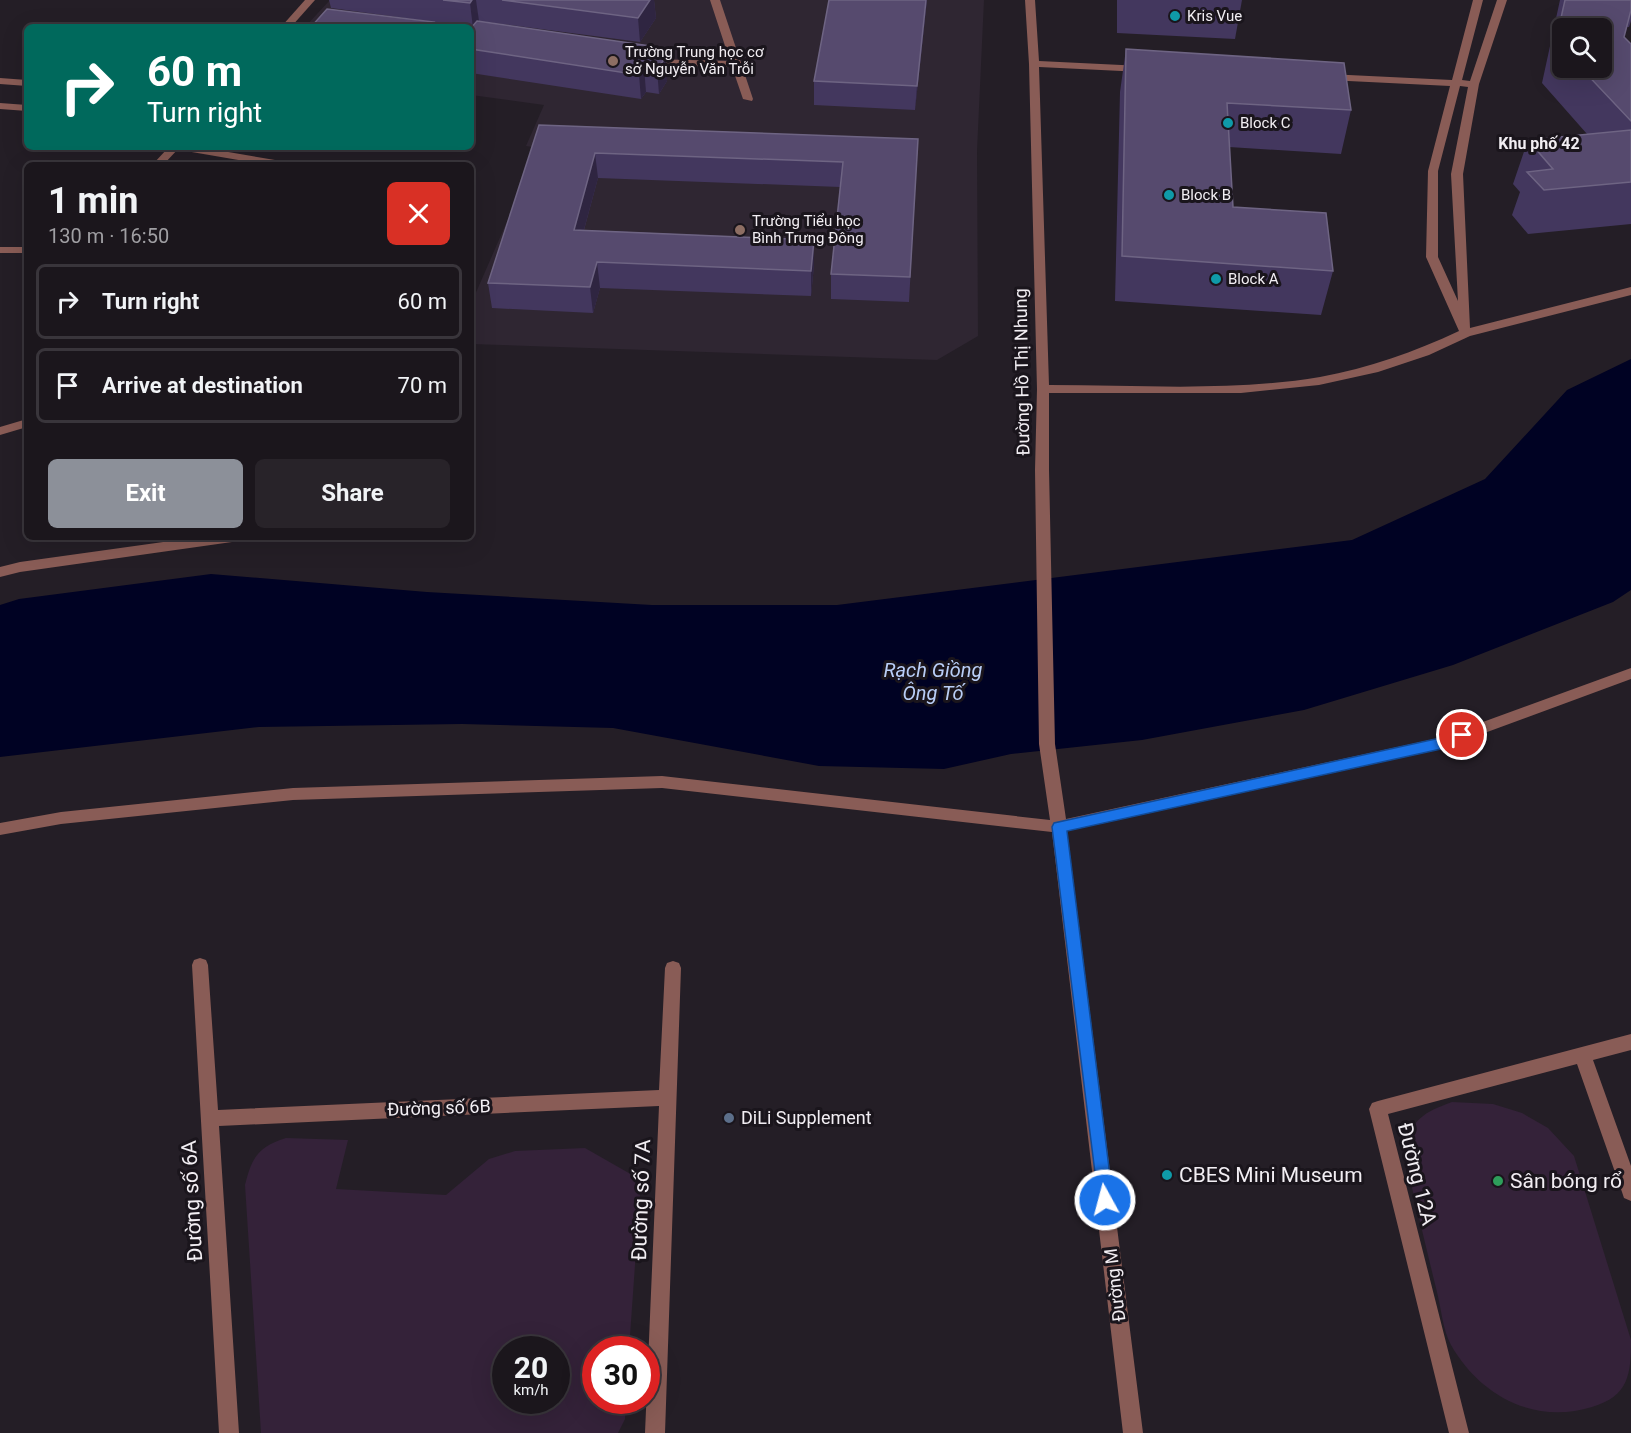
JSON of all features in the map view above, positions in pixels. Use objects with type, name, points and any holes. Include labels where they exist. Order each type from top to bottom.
[{"type":"street","points":[[289,24],[310,0]]},
{"type":"street","points":[[715,0],[748,99]]},
{"type":"street","name":"Đường Hồ Thị Nhung","points":[[1030,0],[1044,389],[1042,470],[1047,744]]},
{"type":"street","points":[[1466,333],[1432,257],[1433,171],[1478,0]]},
{"type":"street","points":[[1466,333],[1457,174],[1474,84],[1502,0]]},
{"type":"street","points":[[635,60],[658,64],[737,64]]},
{"type":"street","points":[[1034,64],[1151,69]]},
{"type":"street","points":[[1314,76],[1474,84]]},
{"type":"street","points":[[0,81],[24,83]]},
{"type":"street","points":[[0,106],[24,108]]},
{"type":"street","points":[[160,162],[172,150]]},
{"type":"street","points":[[198,150],[269,162]]},
{"type":"street","points":[[1433,171],[1457,174]]},
{"type":"street","points":[[0,250],[24,250]]},
{"type":"street","points":[[1044,389],[1241,389],[1319,381],[1374,369],[1425,352],[1466,333],[1631,291]]},
{"type":"street","points":[[0,431],[24,424]]},
{"type":"street","points":[[0,572],[20,567],[211,540]]},
{"type":"street","points":[[0,830],[61,818],[293,794],[662,782],[1059,827],[1441,743],[1631,673]]},
{"type":"street","name":"Đường M","points":[[1047,744],[1133,1433]]},
{"type":"street","name":"Đường số 6A","points":[[200,965],[229,1433]]},
{"type":"street","name":"Đường số 7A","points":[[655,1433],[673,968]]},
{"type":"street","name":"Đường 12A","points":[[1459,1433],[1378,1109],[1631,1042]]},
{"type":"street","points":[[1583,1055],[1631,1192]]},
{"type":"street","name":"Đường số 6B","points":[[210,1118],[668,1098]]},
{"type":"shaded area","name":"Trường Tiểu học Bình Trưng Đông","points":[[330,0],[984,0],[977,151],[978,336],[937,360],[474,344],[474,297],[539,148],[526,146],[544,105],[474,95],[474,24],[308,24]]},
{"type":"shaded area","points":[[1452,1102],[1493,1104],[1522,1113],[1548,1128],[1574,1156],[1631,1340],[1628,1373],[1621,1390],[1614,1397],[1592,1407],[1571,1412],[1530,1409],[1493,1392],[1477,1379],[1451,1345],[1444,1326],[1402,1146],[1421,1118]]},
{"type":"shaded area","points":[[286,1138],[348,1140],[336,1189],[446,1195],[489,1159],[515,1151],[585,1148],[641,1180],[630,1336],[582,1336],[582,1414],[625,1414],[618,1433],[261,1433],[245,1185],[254,1160],[269,1145]]},
{"type":"water","name":"Rạch Giồng Ông Tố","points":[[1631,359],[1631,590],[1613,602],[1453,665],[1304,710],[1142,740],[1011,754],[944,769],[819,766],[613,728],[462,724],[259,727],[0,757],[0,605],[19,599],[211,574],[427,592],[652,605],[837,605],[1352,540],[1485,479],[1567,390]]},
{"type":"building","points":[[443,0],[472,0],[470,3]]},
{"type":"building","points":[[502,0],[650,0],[638,18]]},
{"type":"building","points":[[829,0],[926,0],[917,86],[814,81]]},
{"type":"building","points":[[1565,0],[1631,0],[1631,10],[1624,37],[1631,44],[1631,121],[1590,78],[1612,78],[1612,18],[1561,18]]},
{"type":"building","points":[[327,9],[434,22],[432,24],[314,24]]},
{"type":"building","points":[[477,21],[658,47],[653,55],[666,57],[657,69],[644,67],[639,75],[474,49],[474,24]]},
{"type":"building","points":[[1126,49],[1344,63],[1351,110],[1227,103],[1233,207],[1326,213],[1333,271],[1122,256]]},
{"type":"building","points":[[539,125],[918,139],[910,277],[831,274],[843,162],[595,153],[574,230],[814,240],[811,271],[597,262],[590,287],[488,283]]},
{"type":"building","points":[[1631,130],[1631,182],[1544,190],[1527,172],[1553,169],[1528,140]]},
{"type":"place","name":"Kris Vue","points":[[1175,16]]},
{"type":"place","name":"Trường Trung học cơ sở Nguyễn Văn Trỗi","points":[[613,61]]},
{"type":"place","name":"Block C","points":[[1228,123]]},
{"type":"place","name":"Block B","points":[[1169,195]]},
{"type":"place","name":"Trường Tiểu học Bình Trưng Đông","points":[[740,230]]},
{"type":"place","name":"Block A","points":[[1216,279]]},
{"type":"place","name":"DiLi Supplement","points":[[729,1118]]},
{"type":"place","name":"CBES Mini Museum","points":[[1167,1175]]},
{"type":"place","name":"Sân bóng rổ","points":[[1498,1181]]},
{"type":"district","name":"Khu phố 42","points":[[1539,143]]},
{"type":"route","points":[[1105,1200],[1059,827],[1441,743],[1462,735]]}]
